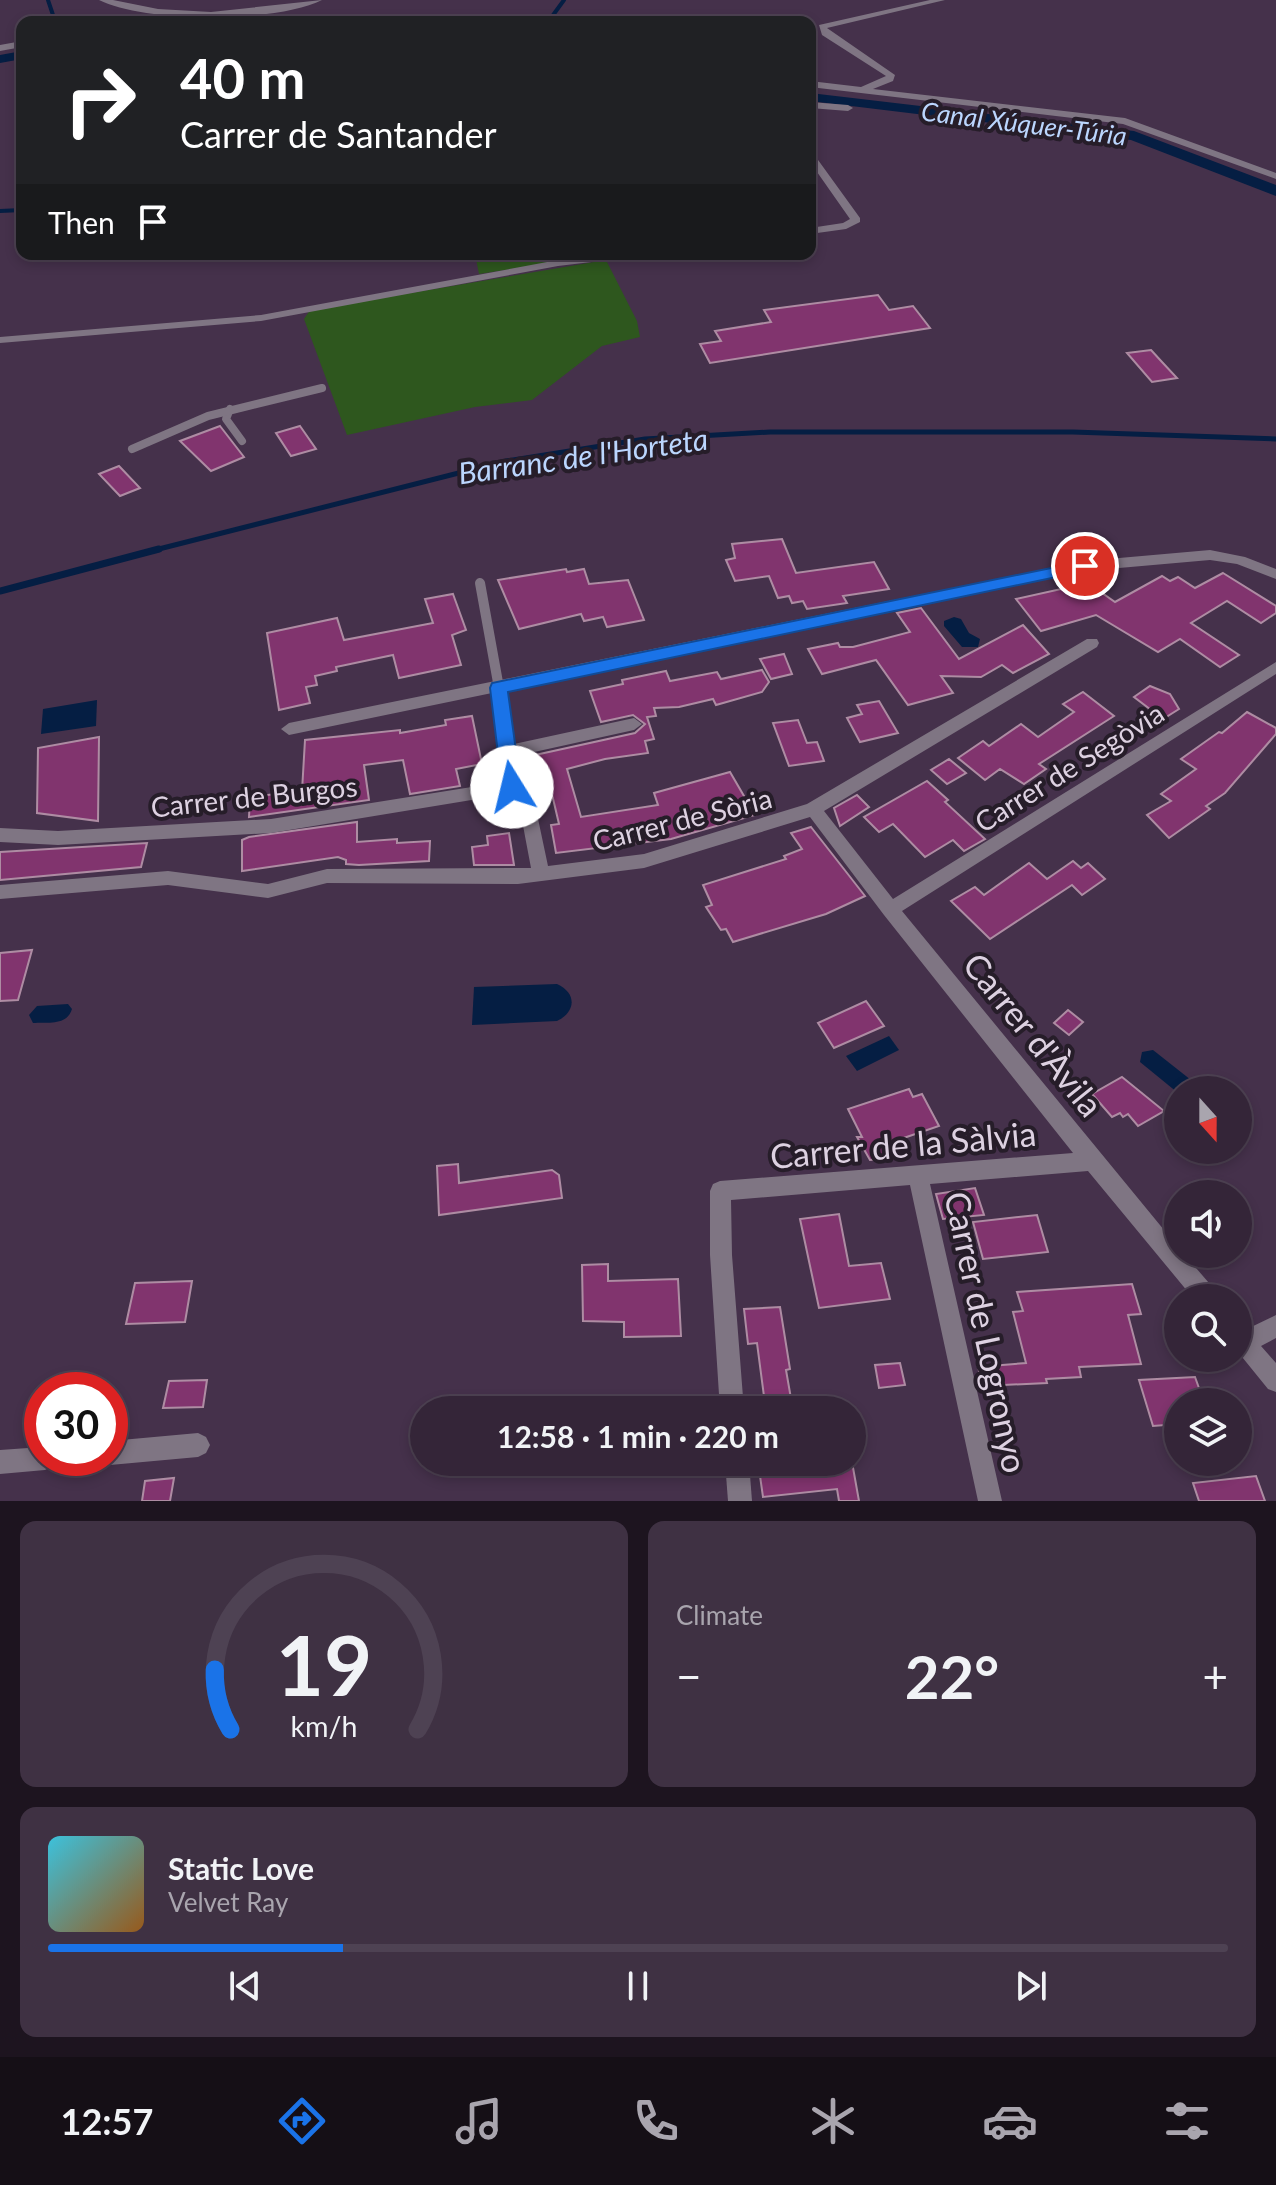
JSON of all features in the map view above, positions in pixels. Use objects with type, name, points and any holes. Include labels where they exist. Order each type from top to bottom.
[{"type":"street","points":[[103,0],[201,16]]},
{"type":"street","points":[[187,16],[243,15],[318,0]]},
{"type":"street","points":[[862,90],[890,79],[891,75],[825,33],[822,27],[941,0]]},
{"type":"street","points":[[816,85],[1125,121],[1276,176]]},
{"type":"street","points":[[816,105],[848,108]]},
{"type":"street","points":[[816,163],[856,220],[846,226],[816,230]]},
{"type":"street","points":[[0,340],[261,318],[583,260]]},
{"type":"street","points":[[289,729],[1085,566],[1210,555],[1240,560],[1276,574]]},
{"type":"street","name":"Carrer de Sòria","points":[[0,892],[168,878],[268,891],[327,876],[492,878],[644,861],[813,809],[1092,643]]},
{"type":"street","name":"Carrer de Segòvia","points":[[890,910],[1276,667]]},
{"type":"street","points":[[499,688],[512,787],[529,814],[541,874]]},
{"type":"street","points":[[506,752],[634,724]]},
{"type":"street","name":"Carrer de Burgos","points":[[0,835],[58,838],[271,826],[512,787]]},
{"type":"street","name":"Carrer d'Àvila","points":[[813,809],[1091,1161],[1195,1284]]},
{"type":"street","name":"Carrer de la Sàlvia","points":[[731,1396],[721,1255],[720,1191],[1091,1161]]},
{"type":"street","name":"Carrer de Logronyo","points":[[918,1177],[990,1501]]},
{"type":"street","points":[[1252,1335],[1276,1326]]},
{"type":"street","points":[[1252,1352],[1276,1381]]},
{"type":"street","points":[[128,1451],[198,1445]]},
{"type":"street","points":[[0,1462],[24,1460]]},
{"type":"street","points":[[738,1476],[740,1501]]},
{"type":"lane","points":[[132,449],[230,409],[322,388]]},
{"type":"lane","points":[[230,409],[226,419],[242,441]]},
{"type":"lane","points":[[480,583],[499,688]]},
{"type":"green space","points":[[476,260],[570,260],[479,274]]},
{"type":"green space","points":[[606,260],[637,321],[640,337],[602,346],[532,400],[475,407],[347,435],[304,319],[310,310]]},
{"type":"water","points":[[954,617],[961,619],[969,633],[980,639],[978,647],[962,647],[944,626],[944,621]]},
{"type":"water","points":[[97,700],[96,726],[41,734],[43,709]]},
{"type":"water","points":[[557,984],[568,992],[572,1002],[568,1013],[557,1021],[472,1025],[474,987]]},
{"type":"water","points":[[68,1004],[72,1009],[70,1014],[61,1021],[33,1023],[29,1015],[37,1006]]},
{"type":"water","points":[[889,1036],[899,1050],[857,1071],[846,1056]]},
{"type":"water","points":[[1153,1050],[1186,1076],[1164,1076],[1164,1082],[1140,1062],[1142,1052]]},
{"type":"building","points":[[878,295],[889,310],[913,306],[930,328],[710,363],[700,344],[721,341],[715,331],[771,322],[764,310]]},
{"type":"building","points":[[1151,350],[1177,378],[1152,382],[1127,353]]},
{"type":"building","points":[[220,426],[244,457],[211,471],[180,441]]},
{"type":"building","points":[[300,426],[316,449],[291,456],[276,433]]},
{"type":"building","points":[[119,466],[140,488],[120,496],[99,474]]},
{"type":"building","points":[[782,539],[796,573],[874,562],[889,589],[843,596],[847,603],[807,609],[803,601],[792,603],[789,596],[778,598],[769,576],[735,581],[726,560],[735,558],[732,544]]},
{"type":"building","points":[[566,569],[567,572],[584,569],[589,584],[628,580],[644,620],[607,627],[603,617],[584,621],[581,614],[519,629],[498,580]]},
{"type":"building","points":[[1223,573],[1276,606],[1276,613],[1261,623],[1227,601],[1191,623],[1239,655],[1220,667],[1180,639],[1158,652],[1096,615],[1041,631],[1016,599],[1088,583],[1115,602],[1162,576],[1170,581],[1178,577],[1195,588]]},
{"type":"building","points":[[453,594],[466,630],[452,635],[461,665],[399,678],[393,655],[336,667],[337,671],[315,676],[317,685],[306,687],[310,703],[279,710],[267,633],[337,618],[344,640],[433,623],[425,599]]},
{"type":"building","points":[[921,608],[959,659],[1023,625],[1049,654],[1013,673],[1002,665],[981,677],[941,676],[953,693],[908,705],[876,660],[822,674],[808,649],[838,643],[840,647],[853,647],[910,632],[897,613]]},
{"type":"building","points":[[784,654],[792,674],[771,679],[760,659]]},
{"type":"building","points":[[762,670],[769,682],[762,692],[716,705],[713,699],[679,707],[654,708],[656,716],[647,717],[654,739],[645,741],[648,753],[605,759],[567,769],[581,817],[658,805],[654,793],[730,772],[755,815],[671,839],[556,853],[551,825],[559,824],[547,773],[532,777],[526,757],[635,733],[645,724],[633,715],[601,722],[590,691],[623,684],[622,680],[666,671],[670,681],[717,672],[721,679]]},
{"type":"building","points":[[1150,686],[1170,694],[1179,709],[1163,719],[1134,697]]},
{"type":"building","points":[[1083,692],[1114,716],[1039,764],[1046,769],[1024,784],[1000,769],[985,780],[958,758],[983,741],[989,746],[1021,724],[1038,737],[1074,712],[1063,704]]},
{"type":"building","points":[[879,701],[898,733],[860,742],[847,718],[862,714],[857,705]]},
{"type":"building","points":[[1247,712],[1276,728],[1276,734],[1225,793],[1206,806],[1210,809],[1169,838],[1147,815],[1171,801],[1161,794],[1196,769],[1181,759],[1219,732],[1222,733]]},
{"type":"building","points":[[472,716],[482,764],[456,769],[460,786],[410,794],[403,760],[364,765],[369,800],[249,817],[250,797],[302,791],[305,740],[400,730],[400,733],[446,725],[445,720]]},
{"type":"building","points":[[798,720],[807,743],[817,742],[824,761],[789,766],[773,723]]},
{"type":"building","points":[[99,737],[98,821],[37,813],[38,748]]},
{"type":"building","points":[[949,759],[966,773],[947,784],[931,770]]},
{"type":"building","points":[[927,781],[985,839],[964,851],[953,840],[925,857],[893,824],[879,832],[864,817]]},
{"type":"building","points":[[857,795],[869,807],[840,826],[834,808]]},
{"type":"building","points":[[357,822],[357,842],[397,839],[397,843],[430,841],[429,861],[359,865],[346,864],[346,860],[338,857],[242,871],[242,840],[249,837]]},
{"type":"building","points":[[811,827],[865,896],[826,914],[733,942],[706,907],[712,905],[703,885],[786,859],[784,856],[802,849],[791,833]]},
{"type":"building","points":[[509,833],[514,865],[474,865],[472,847],[488,845],[487,836]]},
{"type":"building","points":[[147,843],[141,867],[0,880],[0,852]]},
{"type":"building","points":[[1073,861],[1081,868],[1088,863],[1105,879],[1082,895],[1072,885],[990,939],[951,901],[975,887],[984,895],[1029,863],[1047,879]]},
{"type":"building","points":[[32,950],[18,1000],[0,1001],[0,953]]},
{"type":"building","points":[[866,1001],[884,1026],[834,1048],[818,1023]]},
{"type":"building","points":[[1068,1010],[1083,1022],[1069,1035],[1054,1023]]},
{"type":"building","points":[[1122,1077],[1164,1111],[1138,1126],[1128,1114],[1123,1117],[1120,1113],[1112,1117],[1092,1094]]},
{"type":"building","points":[[909,1089],[913,1097],[922,1094],[939,1126],[889,1143],[893,1158],[870,1160],[857,1137],[862,1137],[848,1109]]},
{"type":"building","points":[[458,1164],[459,1183],[552,1170],[559,1175],[562,1198],[439,1215],[437,1166]]},
{"type":"building","points":[[975,1188],[984,1215],[943,1219],[936,1194]]},
{"type":"building","points":[[839,1214],[849,1266],[881,1263],[890,1299],[819,1308],[800,1219]]},
{"type":"building","points":[[1037,1215],[1048,1252],[983,1259],[973,1222]]},
{"type":"building","points":[[608,1264],[608,1281],[678,1279],[681,1336],[624,1337],[624,1322],[583,1321],[582,1265]]},
{"type":"building","points":[[192,1281],[185,1322],[126,1324],[135,1283]]},
{"type":"building","points":[[1132,1284],[1141,1314],[1128,1315],[1141,1364],[1079,1367],[1081,1377],[1046,1379],[1047,1383],[983,1386],[978,1367],[1026,1363],[1013,1312],[1023,1311],[1017,1292]]},
{"type":"building","points":[[780,1307],[790,1369],[786,1370],[791,1396],[764,1396],[757,1343],[748,1344],[744,1309]]},
{"type":"building","points":[[900,1363],[905,1385],[879,1388],[875,1365]]},
{"type":"building","points":[[1195,1377],[1199,1388],[1164,1388],[1164,1425],[1153,1426],[1139,1380]]},
{"type":"building","points":[[207,1380],[203,1407],[163,1408],[169,1381]]},
{"type":"building","points":[[760,1476],[855,1476],[859,1501],[839,1501],[837,1489],[763,1497]]},
{"type":"building","points":[[1256,1476],[1265,1501],[1199,1501],[1193,1483]]},
{"type":"building","points":[[174,1478],[170,1501],[142,1501],[145,1481]]},
{"type":"waterway","points":[[48,0],[54,16]]},
{"type":"waterway","points":[[552,16],[564,0]]},
{"type":"waterway","name":"Canal Xúquer-Túria","points":[[0,59],[16,56]]},
{"type":"waterway","name":"Canal Xúquer-Túria","points":[[816,98],[1134,136],[1276,191]]},
{"type":"waterway","points":[[0,211],[16,210]]},
{"type":"waterway","name":"Barranc de l'Horteta","points":[[151,551],[506,461],[645,439],[770,432],[1073,432],[1276,439]]},
{"type":"waterway","name":"Barranc de l'Horteta","points":[[0,591],[159,549]]},
{"type":"route","points":[[512,787],[499,688],[1085,566]]}]
